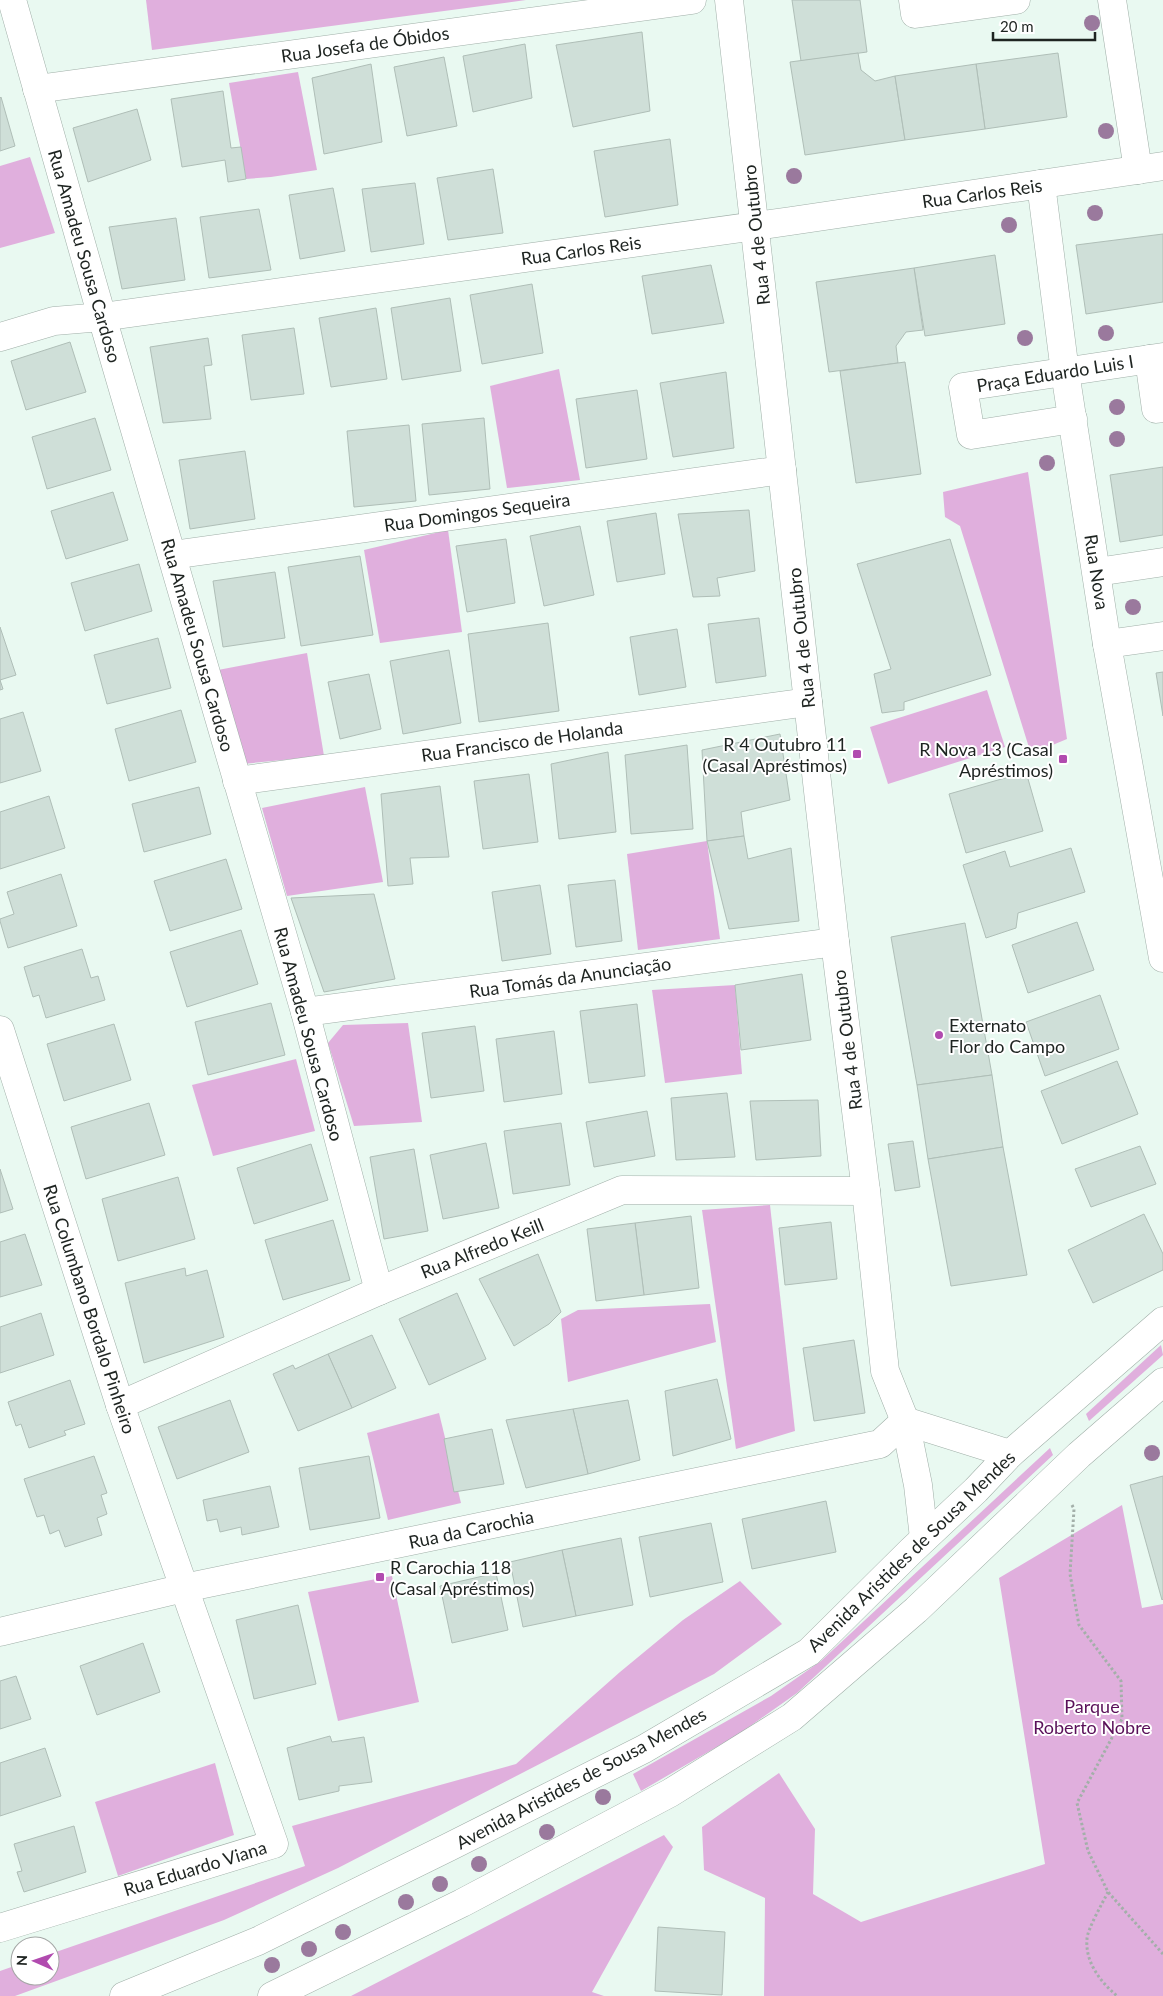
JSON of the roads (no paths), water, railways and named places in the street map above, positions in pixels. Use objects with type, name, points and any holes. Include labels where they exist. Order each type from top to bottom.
[{"type":"street","name":"Rua Amadeu Sousa Cardoso","points":[[12,0],[102,317],[305,1012],[379,1291]]},
{"type":"street","name":"Rua Josefa de Óbidos","points":[[37,89],[692,0]]},
{"type":"street","name":"Rua 4 de Outubro","points":[[729,0],[885,1371],[905,1421],[918,1484],[924,1538]]},
{"type":"street","points":[[913,0],[915,14],[1016,0]]},
{"type":"street","points":[[1112,0],[1151,168]]},
{"type":"street","name":"Rua Carlos Reis","points":[[0,336],[54,322],[102,317],[755,226],[1151,168]]},
{"type":"street","name":"Rua Nova","points":[[1041,184],[1065,372],[1108,644],[1163,958]]},
{"type":"street","name":"Praça Eduardo Luis I","points":[[1073,419],[971,435],[963,387],[1156,358],[1156,409],[1163,408]]},
{"type":"street","name":"Rua Domingos Sequeira","points":[[172,555],[782,470]]},
{"type":"street","points":[[1097,572],[1163,562]]},
{"type":"street","points":[[1108,644],[1163,636]]},
{"type":"street","name":"Rua Francisco de Holanda","points":[[237,781],[808,702]]},
{"type":"street","name":"Rua Tomás da Anunciação","points":[[305,1012],[835,942]]},
{"type":"street","name":"Rua Columbano Bordalo Pinheiro","points":[[0,1030],[120,1405],[184,1588]]},
{"type":"street","name":"Rua Alfredo Keill","points":[[120,1405],[379,1291],[622,1190],[866,1191]]},
{"type":"street","name":"Avenida Aristides de Sousa Mendes","points":[[124,1996],[258,1941],[644,1749],[809,1652],[924,1538],[976,1490],[1010,1454],[1163,1320]]},
{"type":"street","points":[[272,1996],[462,1903],[670,1794],[792,1717],[916,1610],[1079,1455],[1163,1382]]},
{"type":"street","points":[[905,1421],[1010,1454]]},
{"type":"street","name":"Rua da Carochia","points":[[0,1632],[184,1588],[880,1444],[905,1421]]},
{"type":"street","name":"Rua Eduardo Viana","points":[[0,1928],[274,1844],[184,1588]]},
{"type":"place","name":"R 4 Outubro 11 (Casal Apréstimos)","points":[[857,754]]},
{"type":"place","name":"R Nova 13 (Casal Apréstimos)","points":[[1063,759]]},
{"type":"place","name":"Externato Flor do Campo","points":[[939,1035]]},
{"type":"place","name":"R Carochia 118 (Casal Apréstimos)","points":[[380,1577]]},
{"type":"park label","name":"Parque Roberto Nobre","points":[[1092,1716]]}]
